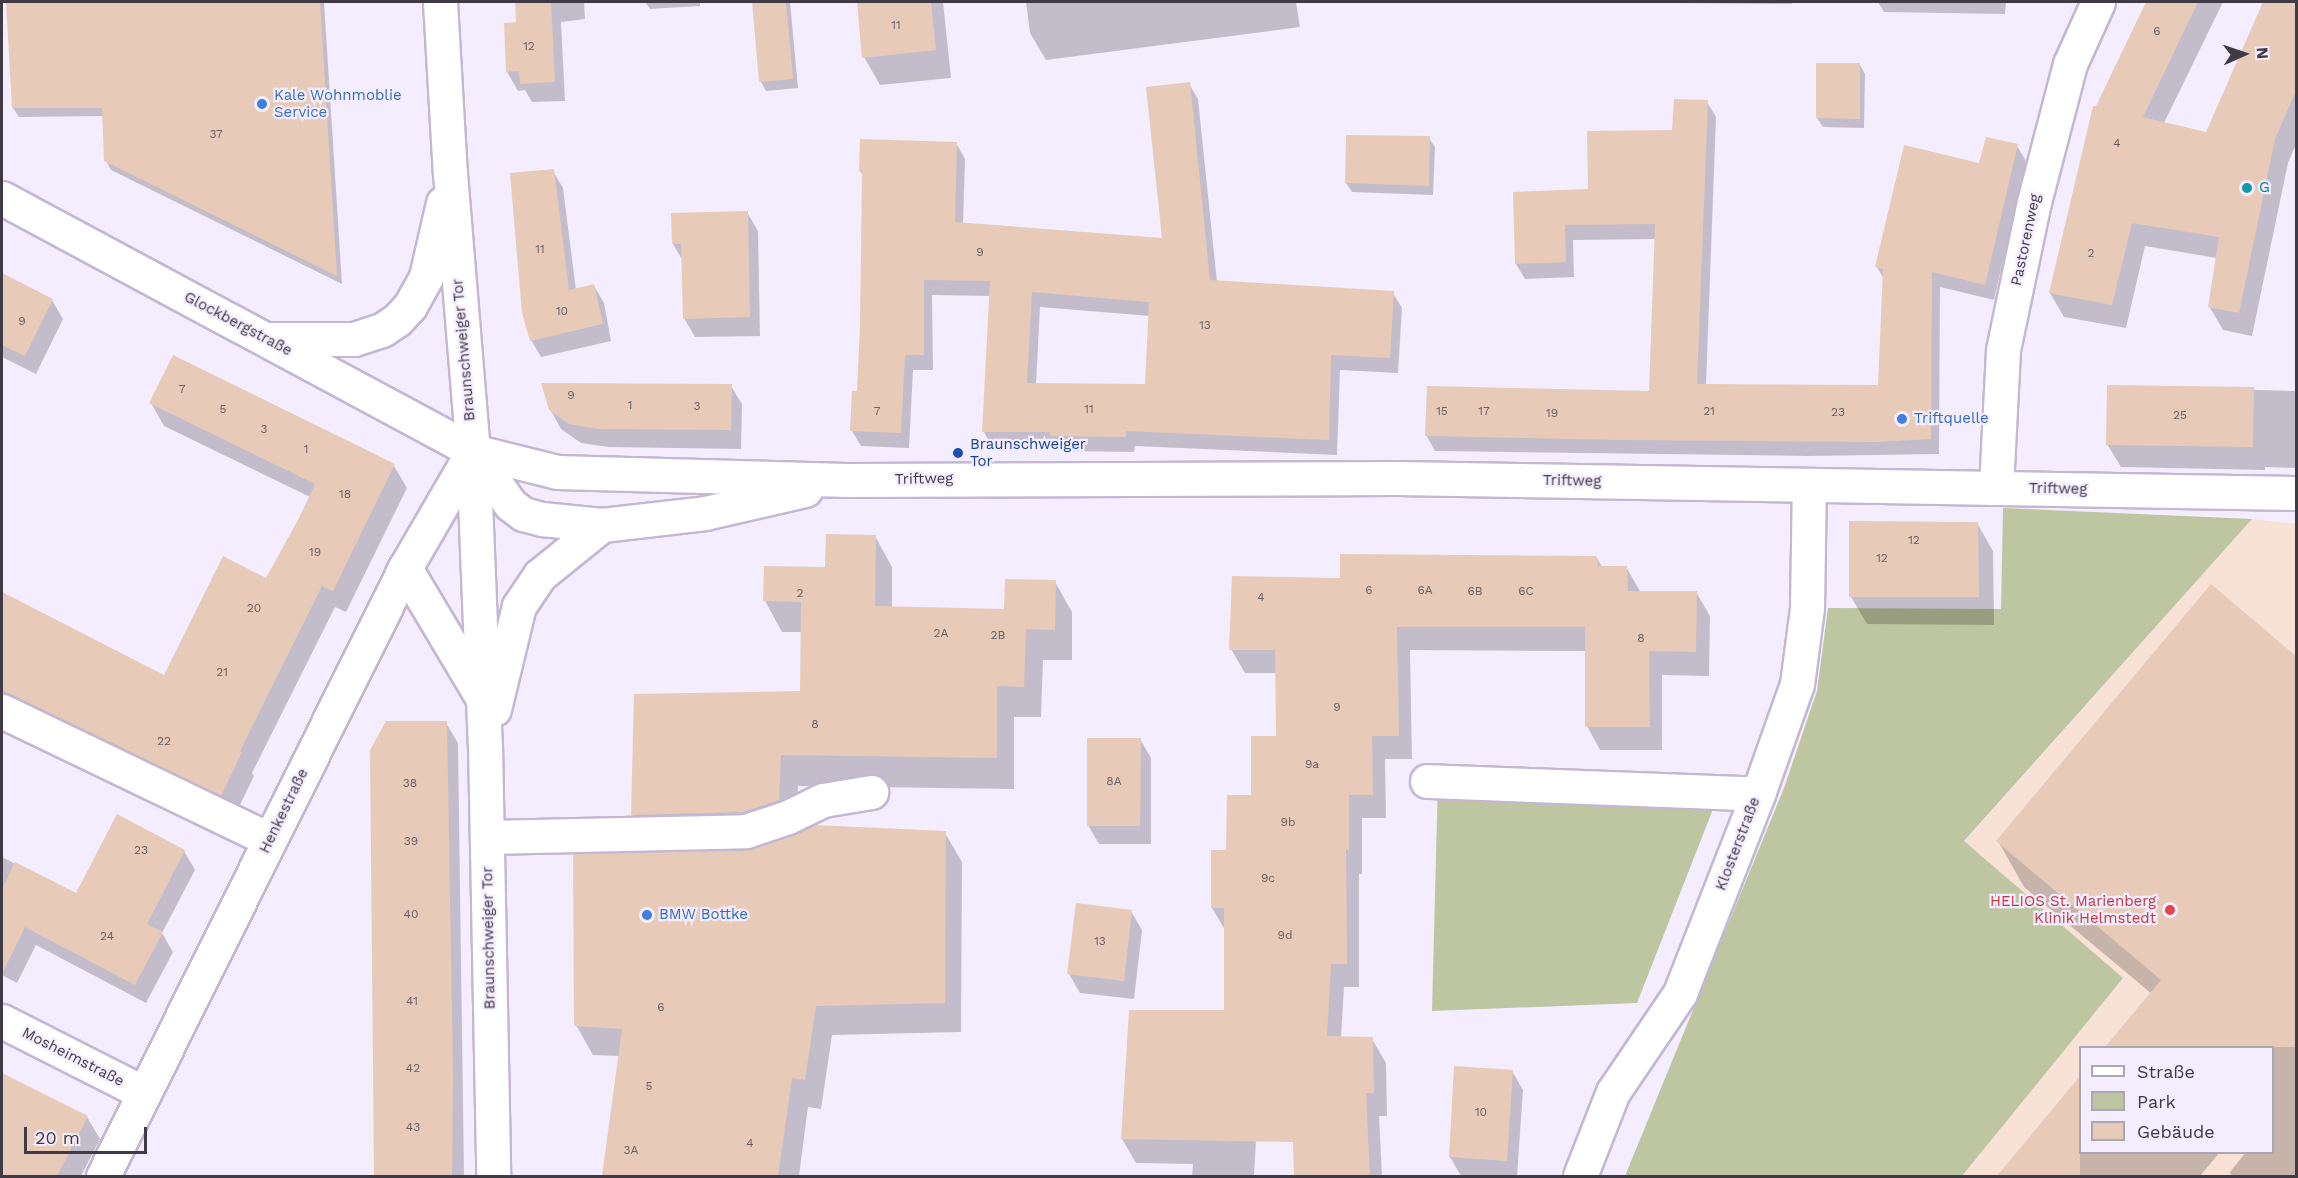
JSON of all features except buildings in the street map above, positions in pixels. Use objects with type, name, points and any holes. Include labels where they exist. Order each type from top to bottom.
[{"type":"main road","name":"Braunschweiger Tor","points":[[440,2],[450,173],[474,452],[488,837],[493,1176]]},
{"type":"main road","name":"Pastorenweg","points":[[1996,488],[2003,350],[2031,213],[2070,64],[2098,2]]},
{"type":"main road","points":[[268,339],[354,339],[382,330],[397,320],[410,306],[426,277],[450,173]]},
{"type":"main road","name":"Glockbergstraße","points":[[2,198],[268,339],[474,452]]},
{"type":"main road","name":"Triftweg","points":[[474,452],[557,472],[847,480],[1396,478],[2296,493]]},
{"type":"main road","name":"Triftweg","points":[[474,452],[510,504],[523,514],[542,519],[602,525],[705,513],[847,480]]},
{"type":"main road","name":"Henkestraße","points":[[103,1176],[405,568],[474,452]]},
{"type":"main road","name":"Klosterstraße","points":[[1580,1176],[1613,1092],[1680,993],[1758,794],[1797,684],[1807,608],[1809,486]]},
{"type":"main road","points":[[485,744],[519,606],[540,575],[602,525]]},
{"type":"main road","name":"Braunschweiger Tor","points":[[405,568],[483,699]]},
{"type":"main road","points":[[2,711],[270,840]]},
{"type":"main road","points":[[1427,781],[1758,794]]},
{"type":"main road","points":[[488,837],[746,831],[788,817],[823,800],[871,792]]},
{"type":"main road","name":"Mosheimstraße","points":[[2,1021],[144,1093]]},
{"type":"shaded area","name":"HELIOS St. Marienberg Klinik Helmstedt","points":[[2252,519],[2296,524],[2296,1176],[1962,1176],[2123,978],[1964,842]]},
{"type":"green space","points":[[2003,508],[2252,519],[1964,841],[2123,978],[1962,1176],[1625,1176],[1784,788],[1817,691],[1828,608],[2001,609]]},
{"type":"green space","points":[[1726,776],[1637,1003],[1432,1011],[1438,779]]},
{"type":"place","name":"Kale Wohnmoblie Service","points":[[262,104]]},
{"type":"place","name":"G","points":[[2247,188]]},
{"type":"place","name":"Triftquelle","points":[[1902,419]]},
{"type":"place","name":"Braunschweiger Tor","points":[[958,453]]},
{"type":"place","name":"HELIOS St. Marienberg Klinik Helmstedt","points":[[2170,910]]},
{"type":"place","name":"BMW Bottke","points":[[647,915]]}]
